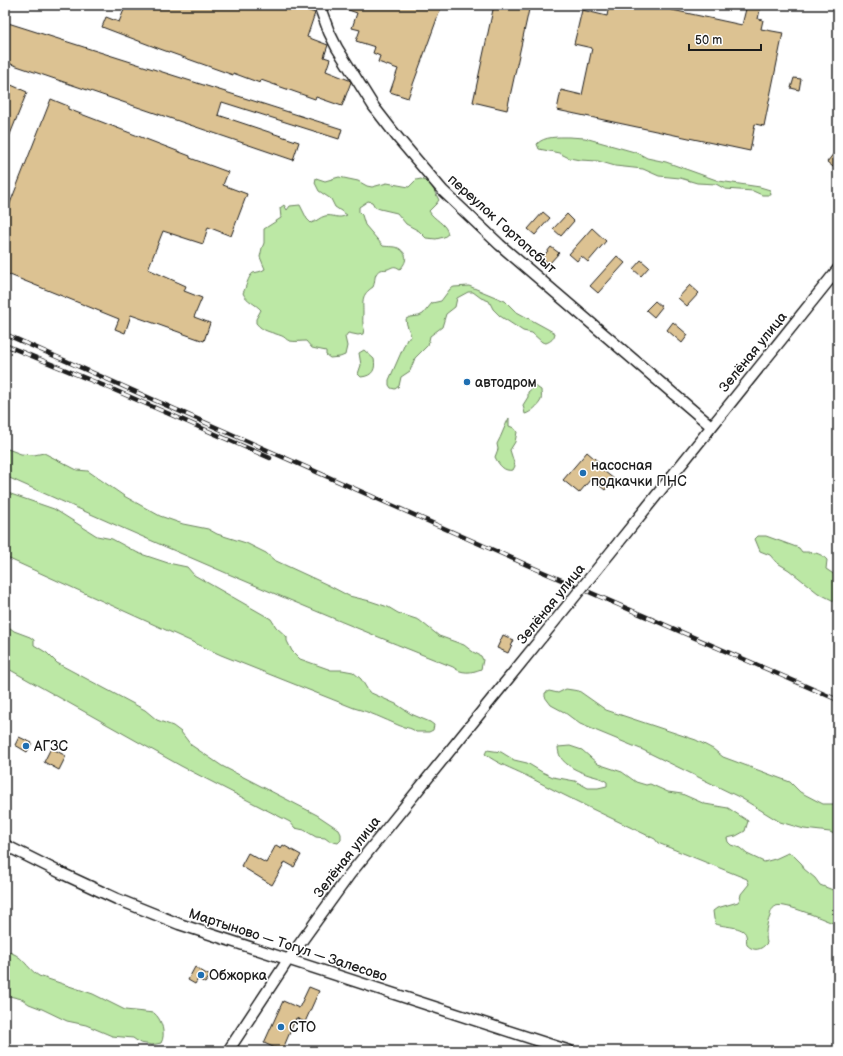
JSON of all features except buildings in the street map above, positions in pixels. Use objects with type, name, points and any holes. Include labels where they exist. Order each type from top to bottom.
[{"type":"street","name":"переулок Гортопсбыт","points":[[319,5],[329,32],[337,48],[374,107],[443,191],[506,249],[711,426]]},
{"type":"street","name":"Зелёная улица","points":[[228,1051],[288,960],[350,874],[838,269]]},
{"type":"street","name":"Мартыново — Тогул — Залесово","points":[[5,845],[61,874],[179,924],[570,1051]]},
{"type":"green space","points":[[548,138],[585,138],[638,153],[647,158],[666,162],[719,181],[760,187],[770,190],[771,195],[762,195],[753,191],[725,189],[716,184],[697,183],[680,178],[659,176],[643,169],[615,166],[598,161],[569,158],[559,153],[539,149],[537,144]]},
{"type":"green space","points":[[339,177],[358,181],[372,187],[387,183],[409,187],[416,180],[421,179],[430,183],[439,200],[429,211],[445,227],[448,234],[444,237],[436,239],[426,238],[419,231],[406,224],[397,213],[375,207],[372,202],[368,201],[359,207],[359,212],[362,215],[365,225],[383,246],[396,247],[400,249],[403,251],[406,259],[400,269],[394,267],[378,271],[373,287],[366,293],[364,298],[363,334],[358,335],[348,333],[345,337],[347,346],[345,355],[330,358],[326,355],[326,351],[312,348],[306,341],[290,341],[283,336],[259,326],[256,323],[256,319],[261,310],[246,298],[243,293],[251,275],[265,269],[260,257],[264,243],[264,229],[281,218],[280,208],[284,205],[287,210],[290,206],[300,205],[307,219],[311,223],[325,216],[341,217],[347,215],[335,207],[331,199],[319,191],[315,183],[316,178],[325,181]]},
{"type":"green space","points":[[469,286],[505,301],[515,311],[555,333],[553,338],[551,341],[546,343],[542,342],[532,333],[523,331],[500,316],[493,309],[489,301],[481,298],[473,292],[468,292],[457,298],[455,307],[446,314],[442,327],[430,336],[428,345],[415,358],[410,371],[401,377],[399,386],[395,389],[391,388],[389,385],[389,380],[407,339],[411,337],[406,319],[423,314],[432,303],[441,301],[450,289],[454,287]]},
{"type":"green space","points":[[364,350],[374,359],[374,369],[371,374],[361,377],[358,374],[361,365],[359,353]]},
{"type":"green space","points":[[535,386],[541,390],[541,400],[534,408],[525,414],[523,405],[528,397],[528,392]]},
{"type":"green space","points":[[509,418],[509,426],[514,428],[517,432],[515,442],[510,450],[515,466],[513,470],[504,469],[495,457],[498,449],[497,444]]},
{"type":"green space","points":[[5,448],[21,454],[34,455],[44,453],[77,470],[88,471],[124,496],[160,516],[183,524],[208,529],[217,534],[246,543],[266,553],[274,560],[349,596],[388,607],[398,613],[419,620],[439,636],[464,645],[481,656],[483,660],[481,669],[470,672],[459,671],[453,667],[228,574],[5,476]]},
{"type":"green space","points":[[5,492],[54,509],[97,536],[112,539],[138,553],[168,563],[187,567],[194,575],[271,619],[276,627],[287,637],[287,641],[292,651],[300,659],[331,670],[353,672],[361,679],[369,692],[396,704],[411,714],[430,722],[434,725],[433,730],[429,732],[416,732],[412,729],[400,726],[221,655],[5,557]]},
{"type":"green space","points":[[758,536],[766,536],[799,548],[802,552],[822,555],[827,560],[826,569],[838,577],[838,603],[818,593],[789,570],[776,562],[770,555],[760,551],[755,539]]},
{"type":"green space","points":[[5,624],[14,631],[34,640],[34,645],[47,653],[57,663],[145,710],[157,720],[173,726],[181,732],[191,745],[222,766],[317,815],[339,830],[341,840],[338,843],[329,841],[325,838],[316,837],[304,830],[295,828],[290,822],[181,766],[5,667]]},
{"type":"green space","points":[[566,689],[579,691],[606,710],[696,740],[713,749],[723,757],[790,782],[800,792],[823,804],[838,804],[838,836],[830,832],[804,829],[780,822],[741,798],[643,750],[580,724],[564,712],[551,705],[545,697],[545,693],[549,691],[558,693]]},
{"type":"green space","points":[[570,746],[582,750],[598,764],[622,772],[636,782],[646,785],[650,784],[668,792],[682,794],[705,804],[728,808],[748,821],[745,831],[736,836],[727,838],[728,842],[731,845],[740,848],[747,854],[764,862],[788,853],[792,854],[820,885],[838,892],[838,925],[797,909],[776,906],[773,908],[767,926],[767,943],[760,949],[752,949],[747,945],[746,935],[744,932],[737,928],[716,924],[713,911],[717,908],[738,902],[741,894],[749,884],[747,879],[658,843],[655,839],[557,792],[485,754],[487,750],[501,752],[514,760],[527,763],[553,777],[575,781],[588,788],[607,786],[607,782],[577,770],[562,760],[558,747]]},
{"type":"green space","points":[[5,951],[16,955],[39,976],[93,994],[125,1010],[154,1013],[159,1019],[162,1027],[163,1036],[161,1043],[152,1045],[140,1043],[133,1038],[112,1036],[86,1025],[67,1021],[29,1004],[22,999],[5,995]]},
{"type":"railway","points":[[5,334],[543,572],[838,700]]},
{"type":"railway","points":[[5,345],[112,389],[270,458]]},
{"type":"place","name":"автодром","points":[[467,382]]},
{"type":"place","name":"насосная подкачки ПНС","points":[[583,473]]},
{"type":"place","name":"АГЗС","points":[[26,746]]},
{"type":"place","name":"Обжорка","points":[[201,975]]},
{"type":"place","name":"СТО","points":[[281,1027]]}]
